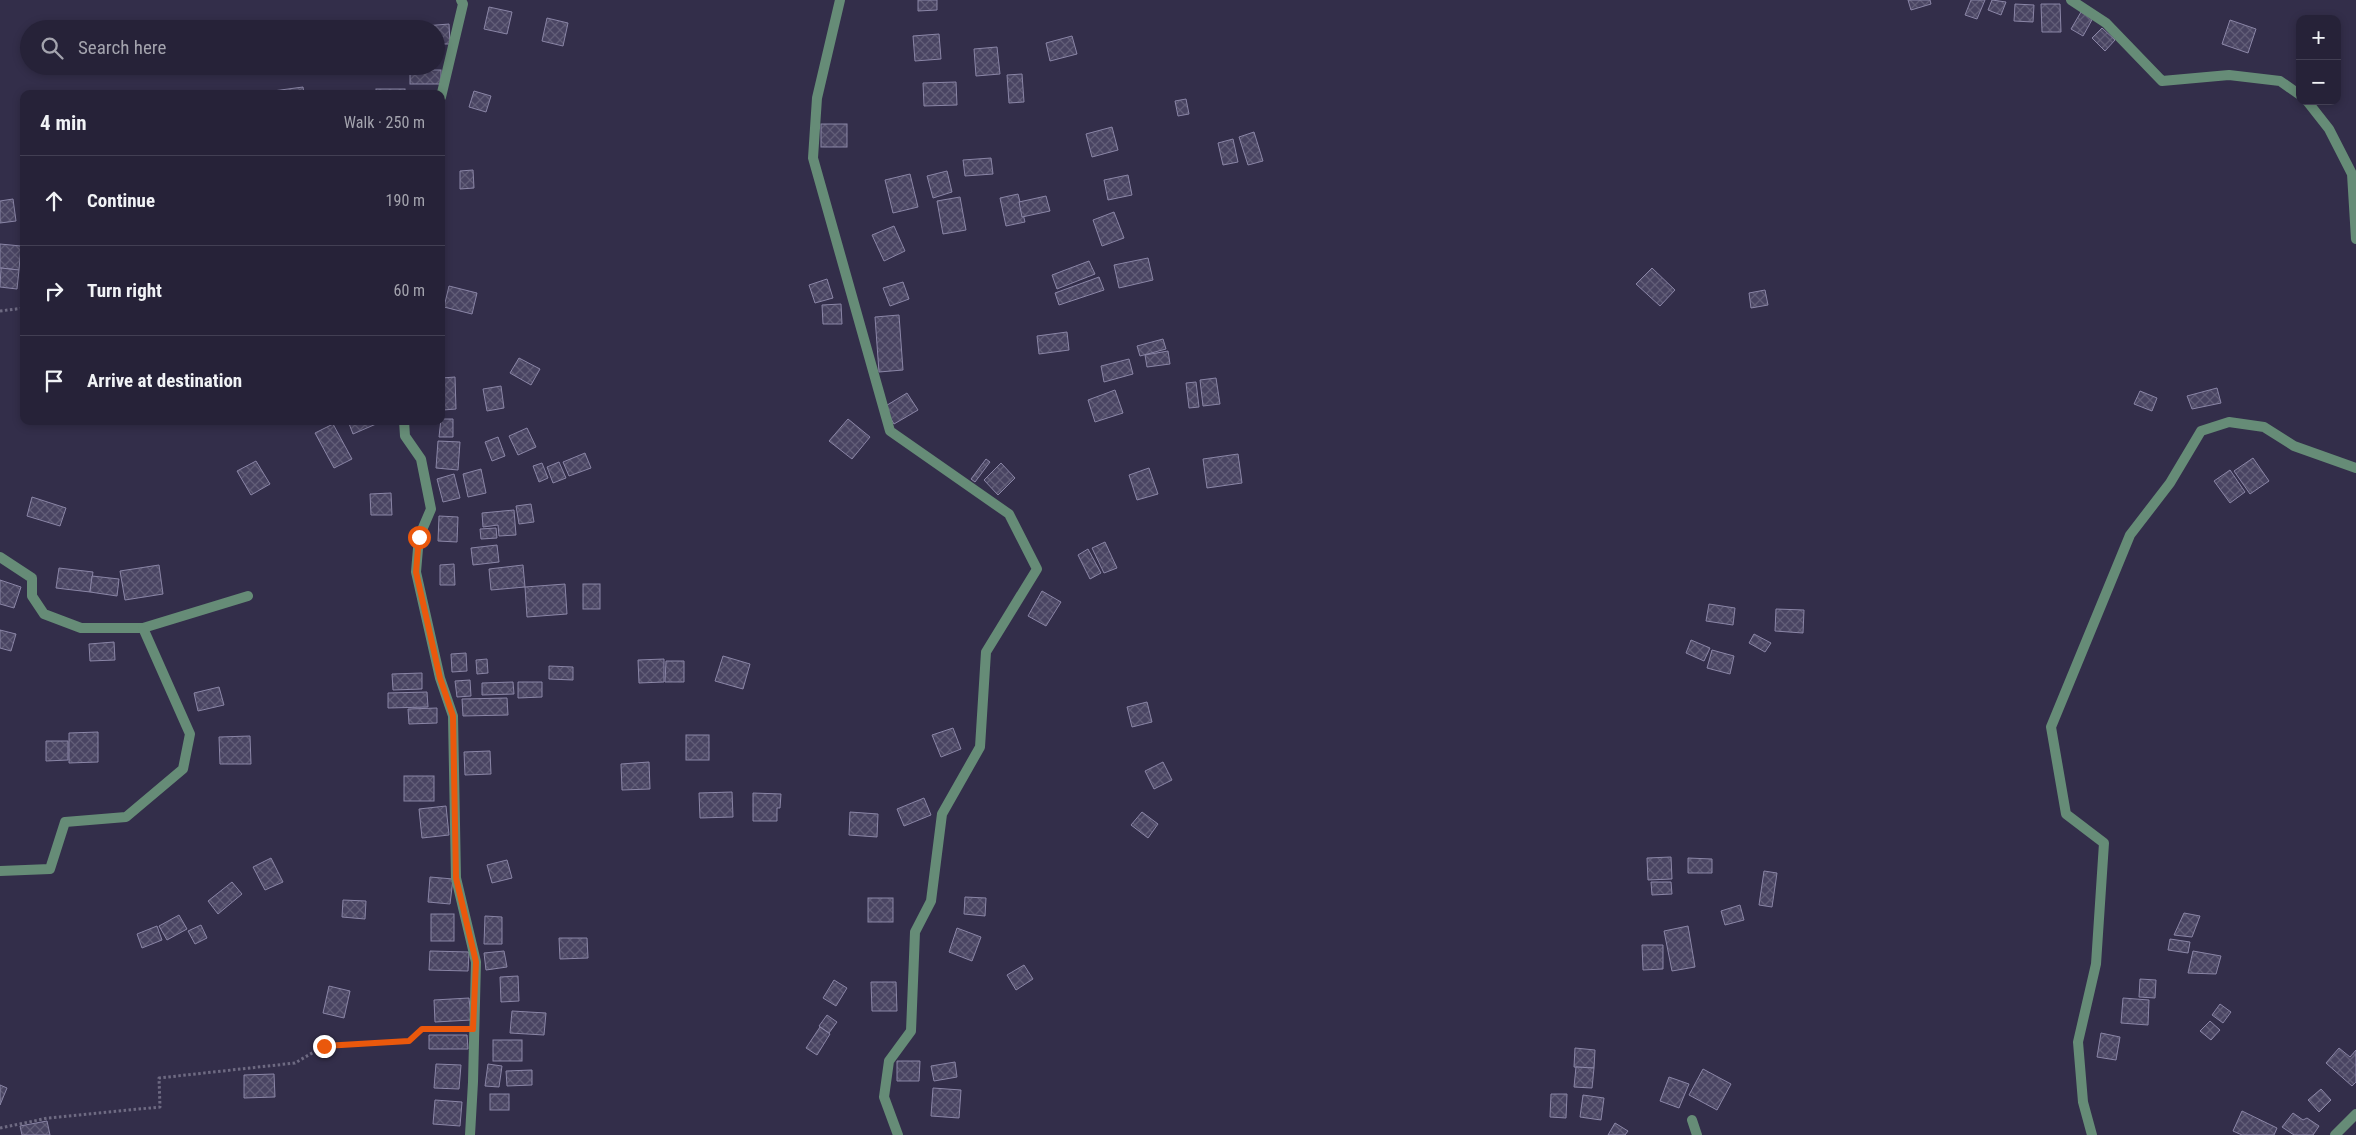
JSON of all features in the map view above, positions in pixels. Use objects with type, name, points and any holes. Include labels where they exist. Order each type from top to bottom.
[{"type":"street","points":[[443,90],[463,4],[461,0]]},
{"type":"street","points":[[840,0],[817,98],[813,158],[890,431],[1009,514],[1037,569],[986,652],[980,747],[942,814],[931,900],[915,932],[911,1031],[889,1061],[884,1097],[898,1135]]},
{"type":"street","points":[[2071,0],[2106,24],[2162,81],[2237,76],[2280,81],[2296,92]]},
{"type":"street","points":[[2310,105],[2329,129],[2352,174],[2356,239]]},
{"type":"street","points":[[2092,1135],[2083,1102],[2078,1042],[2096,964],[2104,843],[2066,814],[2051,727],[2130,535],[2170,483],[2201,431],[2229,422],[2264,426],[2294,446],[2356,468]]},
{"type":"street","points":[[404,425],[405,436],[422,459],[431,509],[419,537],[416,572],[440,678],[453,716],[456,878],[476,962],[470,1135]]},
{"type":"street","points":[[0,557],[32,578],[32,596],[44,614],[82,628],[143,628],[248,596]]},
{"type":"street","points":[[0,871],[50,869],[65,822],[126,817],[183,769],[190,734],[143,628]]},
{"type":"street","points":[[2335,1135],[2356,1114]]},
{"type":"street","points":[[1692,1120],[1697,1135]]},
{"type":"path","points":[[0,312],[20,309]]},
{"type":"path","points":[[0,1128],[48,1118],[160,1107],[159,1078],[294,1063],[324,1046],[409,1041],[422,1029],[473,1029]]},
{"type":"building","points":[[918,0],[937,0],[937,10],[918,11]]},
{"type":"building","points":[[1908,0],[1930,0],[1931,4],[1911,10]]},
{"type":"building","points":[[1971,0],[1985,0],[1977,19],[1965,15]]},
{"type":"building","points":[[1992,0],[2006,2],[2001,15],[1988,10]]},
{"type":"building","points":[[2015,4],[2034,5],[2033,22],[2014,21]]},
{"type":"building","points":[[2041,4],[2060,4],[2061,32],[2042,32]]},
{"type":"building","points":[[489,7],[512,12],[507,34],[484,29]]},
{"type":"building","points":[[2081,12],[2093,18],[2083,36],[2071,29]]},
{"type":"building","points":[[547,18],[568,23],[563,46],[542,41]]},
{"type":"building","points":[[2230,20],[2256,29],[2248,53],[2222,44]]},
{"type":"building","points":[[445,24],[449,24],[450,44],[445,44]]},
{"type":"building","points":[[2102,28],[2115,40],[2105,51],[2092,38]]},
{"type":"building","points":[[939,34],[941,59],[915,61],[913,36]]},
{"type":"building","points":[[1072,36],[1077,54],[1050,61],[1046,43]]},
{"type":"building","points":[[997,47],[1000,74],[976,76],[974,49]]},
{"type":"building","points":[[1022,74],[1024,102],[1009,103],[1007,75]]},
{"type":"building","points":[[410,75],[441,75],[441,84],[410,84]]},
{"type":"building","points":[[956,82],[957,105],[924,106],[923,83]]},
{"type":"building","points":[[303,87],[303,90],[280,90]]},
{"type":"building","points":[[376,89],[405,89],[405,90]]},
{"type":"building","points":[[474,91],[491,96],[486,112],[469,107]]},
{"type":"building","points":[[1186,99],[1189,114],[1178,116],[1175,101]]},
{"type":"building","points":[[821,124],[847,124],[847,147],[821,147]]},
{"type":"building","points":[[1112,127],[1118,150],[1092,157],[1086,134]]},
{"type":"building","points":[[1254,132],[1263,161],[1248,165],[1239,137]]},
{"type":"building","points":[[1233,139],[1238,162],[1223,165],[1218,143]]},
{"type":"building","points":[[991,158],[993,174],[965,176],[963,160]]},
{"type":"building","points":[[473,170],[474,188],[460,189],[460,171]]},
{"type":"building","points":[[947,171],[952,192],[933,198],[927,176]]},
{"type":"building","points":[[910,174],[918,207],[893,213],[885,180]]},
{"type":"building","points":[[1128,175],[1132,195],[1108,200],[1104,180]]},
{"type":"building","points":[[1018,194],[1025,222],[1006,226],[1000,198]]},
{"type":"building","points":[[1046,196],[1050,211],[1022,217],[1019,202]]},
{"type":"building","points":[[960,197],[966,230],[943,234],[937,201]]},
{"type":"building","points":[[13,199],[16,221],[0,223],[0,201]]},
{"type":"building","points":[[1114,212],[1124,238],[1102,246],[1093,220]]},
{"type":"building","points":[[894,226],[905,251],[884,261],[872,235]]},
{"type":"building","points":[[0,244],[20,246],[19,270],[0,268]]},
{"type":"building","points":[[1148,258],[1153,280],[1119,288],[1114,265]]},
{"type":"building","points":[[1089,261],[1095,274],[1057,289],[1052,275]]},
{"type":"building","points":[[1,268],[19,270],[17,289],[0,287]]},
{"type":"building","points":[[1652,268],[1675,290],[1660,306],[1636,284]]},
{"type":"building","points":[[1099,277],[1104,290],[1059,305],[1055,293]]},
{"type":"building","points":[[827,279],[833,298],[815,303],[809,285]]},
{"type":"building","points":[[903,282],[909,299],[890,306],[883,288]]},
{"type":"building","points":[[449,286],[477,293],[472,314],[445,307]]},
{"type":"building","points":[[1765,290],[1768,305],[1751,308],[1749,293]]},
{"type":"building","points":[[841,304],[842,324],[823,324],[822,305]]},
{"type":"building","points":[[899,315],[903,370],[879,372],[875,317]]},
{"type":"building","points":[[1067,332],[1069,350],[1039,354],[1037,336]]},
{"type":"building","points":[[1163,339],[1166,349],[1140,356],[1137,346]]},
{"type":"building","points":[[1168,351],[1170,364],[1147,367],[1145,355]]},
{"type":"building","points":[[519,358],[540,369],[531,385],[510,373]]},
{"type":"building","points":[[1129,359],[1133,374],[1104,382],[1101,366]]},
{"type":"building","points":[[455,377],[456,409],[445,410],[445,378]]},
{"type":"building","points":[[1216,378],[1220,404],[1203,406],[1200,380]]},
{"type":"building","points":[[1196,382],[1199,407],[1189,408],[1186,383]]},
{"type":"building","points":[[501,386],[504,408],[487,411],[483,389]]},
{"type":"building","points":[[2217,388],[2221,403],[2192,409],[2187,396]]},
{"type":"building","points":[[1115,390],[1123,413],[1095,422],[1088,400]]},
{"type":"building","points":[[2140,391],[2157,398],[2152,411],[2134,404]]},
{"type":"building","points":[[907,393],[918,410],[894,424],[884,407]]},
{"type":"building","points":[[445,419],[453,419],[453,437],[439,437],[440,425],[445,425]]},
{"type":"building","points":[[848,419],[870,437],[852,459],[829,441]]},
{"type":"building","points":[[334,425],[352,459],[334,468],[315,433]]},
{"type":"building","points":[[350,425],[374,425],[353,434]]},
{"type":"building","points":[[527,428],[536,447],[518,455],[509,436]]},
{"type":"building","points":[[498,437],[505,456],[492,461],[485,442]]},
{"type":"building","points":[[438,441],[460,442],[458,470],[436,468]]},
{"type":"building","points":[[585,453],[591,468],[569,476],[563,462]]},
{"type":"building","points":[[1238,454],[1242,483],[1207,488],[1203,459]]},
{"type":"building","points":[[2253,458],[2269,481],[2250,494],[2234,471]]},
{"type":"building","points":[[986,459],[990,462],[975,482],[971,479]]},
{"type":"building","points":[[256,461],[270,484],[251,495],[237,471]]},
{"type":"building","points":[[559,462],[566,478],[553,483],[547,467]]},
{"type":"building","points":[[542,463],[548,478],[539,482],[533,466]]},
{"type":"building","points":[[1001,463],[1015,478],[998,495],[984,480]]},
{"type":"building","points":[[1149,468],[1158,494],[1137,500],[1129,475]]},
{"type":"building","points":[[481,469],[486,493],[468,497],[463,474]]},
{"type":"building","points":[[2230,470],[2245,492],[2230,503],[2214,481]]},
{"type":"building","points":[[454,474],[460,498],[443,502],[437,479]]},
{"type":"building","points":[[391,493],[392,515],[371,515],[370,494]]},
{"type":"building","points":[[32,497],[66,508],[60,526],[27,516]]},
{"type":"building","points":[[531,504],[534,522],[519,524],[516,506]]},
{"type":"building","points":[[514,510],[516,535],[499,536],[498,525],[483,527],[482,513]]},
{"type":"building","points":[[439,516],[458,517],[457,542],[438,541]]},
{"type":"building","points":[[496,528],[497,538],[481,539],[480,529]]},
{"type":"building","points":[[1105,542],[1117,568],[1104,573],[1092,548]]},
{"type":"building","points":[[497,545],[499,562],[473,565],[471,548]]},
{"type":"building","points":[[1088,549],[1101,573],[1090,579],[1078,555]]},
{"type":"building","points":[[454,564],[455,585],[440,585],[440,565]]},
{"type":"building","points":[[159,565],[163,594],[125,600],[120,571]]},
{"type":"building","points":[[523,565],[525,587],[491,590],[489,569]]},
{"type":"building","points":[[59,568],[93,572],[90,592],[56,588]]},
{"type":"building","points":[[92,576],[119,579],[117,596],[90,592]]},
{"type":"building","points":[[0,580],[21,587],[14,608],[0,604]]},
{"type":"building","points":[[565,584],[567,614],[527,617],[525,587]]},
{"type":"building","points":[[583,584],[600,584],[600,609],[583,609]]},
{"type":"building","points":[[1042,591],[1061,602],[1046,626],[1028,616]]},
{"type":"building","points":[[1709,604],[1735,608],[1733,625],[1706,621]]},
{"type":"building","points":[[1776,609],[1804,610],[1803,633],[1775,631]]},
{"type":"building","points":[[0,630],[16,634],[11,651],[0,648]]},
{"type":"building","points":[[1754,634],[1771,643],[1765,652],[1749,643]]},
{"type":"building","points":[[1691,640],[1710,648],[1704,661],[1686,653]]},
{"type":"building","points":[[114,642],[115,660],[90,661],[89,644]]},
{"type":"building","points":[[1712,650],[1734,656],[1730,674],[1707,668]]},
{"type":"building","points":[[466,653],[467,671],[452,672],[451,654]]},
{"type":"building","points":[[723,656],[750,664],[743,689],[715,681]]},
{"type":"building","points":[[487,659],[488,673],[477,674],[476,660]]},
{"type":"building","points":[[664,659],[664,682],[639,683],[638,660]]},
{"type":"building","points":[[666,661],[684,661],[684,682],[665,682]]},
{"type":"building","points":[[549,666],[573,667],[573,680],[549,679]]},
{"type":"building","points":[[422,673],[422,689],[393,690],[392,674]]},
{"type":"building","points":[[470,680],[471,696],[457,697],[455,681]]},
{"type":"building","points":[[513,682],[514,694],[482,695],[482,683]]},
{"type":"building","points":[[518,682],[542,682],[542,697],[518,698]]},
{"type":"building","points":[[219,687],[224,705],[198,711],[194,693]]},
{"type":"building","points":[[427,692],[428,707],[388,708],[388,693]]},
{"type":"building","points":[[507,698],[508,715],[463,716],[462,699]]},
{"type":"building","points":[[1147,702],[1152,722],[1132,727],[1127,707]]},
{"type":"building","points":[[437,708],[437,723],[409,724],[408,709]]},
{"type":"building","points":[[953,728],[961,749],[941,757],[932,735]]},
{"type":"building","points":[[98,732],[98,762],[69,763],[69,733]]},
{"type":"building","points":[[686,735],[709,735],[709,760],[686,760]]},
{"type":"building","points":[[250,736],[251,764],[220,764],[219,737]]},
{"type":"building","points":[[46,741],[68,741],[68,760],[46,761]]},
{"type":"building","points":[[490,751],[491,774],[465,775],[464,752]]},
{"type":"building","points":[[649,762],[650,789],[622,790],[621,764]]},
{"type":"building","points":[[1163,762],[1172,780],[1154,789],[1145,771]]},
{"type":"building","points":[[404,776],[434,776],[434,801],[404,801]]},
{"type":"building","points":[[732,792],[733,817],[700,818],[699,793]]},
{"type":"building","points":[[753,793],[781,794],[780,808],[777,808],[777,821],[753,821]]},
{"type":"building","points":[[924,798],[931,815],[904,826],[897,809]]},
{"type":"building","points":[[446,806],[449,835],[422,838],[419,809]]},
{"type":"building","points":[[850,812],[878,814],[877,837],[849,835]]},
{"type":"building","points":[[1142,812],[1158,824],[1148,838],[1131,825]]},
{"type":"building","points":[[1671,857],[1672,879],[1648,880],[1647,858]]},
{"type":"building","points":[[271,858],[283,882],[265,890],[253,867]]},
{"type":"building","points":[[1688,858],[1712,859],[1712,873],[1688,873]]},
{"type":"building","points":[[507,860],[512,878],[492,883],[487,865]]},
{"type":"building","points":[[1764,871],[1777,873],[1772,907],[1759,905]]},
{"type":"building","points":[[430,877],[453,879],[450,904],[428,902]]},
{"type":"building","points":[[232,882],[242,894],[218,914],[208,901]]},
{"type":"building","points":[[1651,882],[1671,882],[1672,894],[1652,895]]},
{"type":"building","points":[[965,897],[986,898],[985,916],[964,914]]},
{"type":"building","points":[[868,898],[893,898],[893,922],[868,922]]},
{"type":"building","points":[[343,900],[366,901],[365,919],[342,917]]},
{"type":"building","points":[[1740,905],[1744,920],[1725,925],[1721,911]]},
{"type":"building","points":[[2184,913],[2200,916],[2192,937],[2174,935]]},
{"type":"building","points":[[431,914],[454,914],[454,941],[431,941]]},
{"type":"building","points":[[179,915],[187,929],[167,940],[159,926]]},
{"type":"building","points":[[485,916],[502,917],[502,944],[484,944]]},
{"type":"building","points":[[201,925],[207,938],[195,944],[188,931]]},
{"type":"building","points":[[157,926],[162,940],[142,948],[137,934]]},
{"type":"building","points":[[1688,926],[1695,967],[1672,971],[1664,931]]},
{"type":"building","points":[[957,928],[981,937],[972,961],[949,952]]},
{"type":"building","points":[[559,938],[587,938],[588,958],[560,959]]},
{"type":"building","points":[[2170,939],[2190,942],[2188,953],[2168,950]]},
{"type":"building","points":[[1642,945],[1663,945],[1663,969],[1643,970]]},
{"type":"building","points":[[430,951],[469,952],[468,971],[429,970]]},
{"type":"building","points":[[504,951],[507,967],[486,970],[484,953]]},
{"type":"building","points":[[2193,951],[2221,956],[2216,974],[2188,973]]},
{"type":"building","points":[[1024,965],[1033,979],[1016,990],[1007,975]]},
{"type":"building","points":[[518,976],[519,1001],[501,1002],[500,977]]},
{"type":"building","points":[[2140,979],[2156,980],[2155,998],[2139,997]]},
{"type":"building","points":[[834,980],[847,988],[836,1006],[823,998]]},
{"type":"building","points":[[871,982],[896,982],[897,1011],[872,1011]]},
{"type":"building","points":[[329,986],[350,991],[344,1018],[323,1013]]},
{"type":"building","points":[[469,998],[471,1020],[435,1022],[434,1000]]},
{"type":"building","points":[[2123,998],[2149,1000],[2148,1025],[2121,1023]]},
{"type":"building","points":[[2220,1004],[2231,1012],[2223,1023],[2212,1015]]},
{"type":"building","points":[[512,1011],[546,1013],[544,1035],[510,1033]]},
{"type":"building","points":[[827,1015],[837,1022],[829,1033],[819,1026]]},
{"type":"building","points":[[2210,1021],[2220,1030],[2211,1040],[2200,1031]]},
{"type":"building","points":[[820,1027],[830,1034],[817,1055],[806,1048]]},
{"type":"building","points":[[2101,1033],[2120,1037],[2116,1060],[2097,1057]]},
{"type":"building","points":[[429,1035],[467,1035],[468,1049],[429,1049]]},
{"type":"building","points":[[493,1040],[522,1040],[522,1061],[493,1061]]},
{"type":"building","points":[[1575,1048],[1595,1050],[1594,1068],[1574,1067]]},
{"type":"building","points":[[2339,1048],[2350,1057],[2356,1050],[2356,1082],[2352,1086],[2326,1063]]},
{"type":"building","points":[[897,1061],[920,1061],[919,1081],[897,1081]]},
{"type":"building","points":[[955,1062],[957,1077],[934,1081],[931,1066]]},
{"type":"building","points":[[436,1064],[461,1065],[459,1089],[434,1088]]},
{"type":"building","points":[[488,1064],[502,1066],[499,1087],[485,1086]]},
{"type":"building","points":[[1576,1067],[1594,1068],[1592,1088],[1574,1087]]},
{"type":"building","points":[[1703,1069],[1731,1084],[1717,1110],[1689,1095]]},
{"type":"building","points":[[532,1070],[532,1085],[507,1086],[506,1071]]},
{"type":"building","points":[[274,1074],[275,1097],[244,1098],[244,1075]]},
{"type":"building","points":[[1669,1077],[1689,1084],[1679,1108],[1660,1101]]},
{"type":"building","points":[[0,1085],[7,1088],[0,1105]]},
{"type":"building","points":[[933,1088],[961,1090],[959,1118],[931,1116]]},
{"type":"building","points":[[2321,1089],[2331,1100],[2319,1112],[2308,1100]]},
{"type":"building","points":[[490,1094],[509,1094],[509,1110],[490,1110]]},
{"type":"building","points":[[1551,1094],[1567,1094],[1566,1118],[1550,1117]]},
{"type":"building","points":[[1583,1095],[1604,1098],[1601,1120],[1580,1117]]},
{"type":"building","points":[[435,1100],[462,1102],[460,1126],[433,1124]]},
{"type":"building","points":[[2242,1111],[2277,1128],[2274,1135],[2242,1135],[2233,1131]]},
{"type":"building","points":[[2293,1113],[2303,1120],[2307,1118],[2319,1126],[2313,1135],[2294,1135],[2282,1127]]},
{"type":"building","points":[[47,1121],[50,1135],[22,1135],[20,1126]]},
{"type":"building","points":[[1615,1123],[1628,1131],[1625,1135],[1608,1135]]},
{"type":"route","points":[[324,1046],[409,1041],[422,1029],[473,1029],[476,962],[456,878],[453,716],[440,678],[416,572],[419,537]]}]
